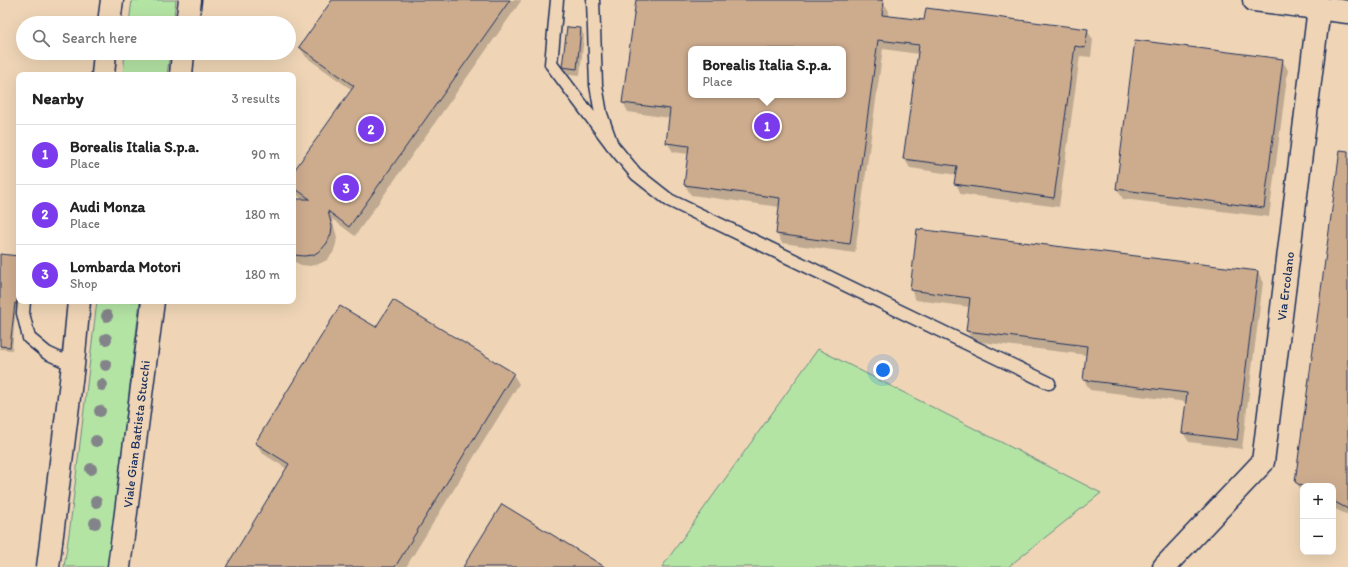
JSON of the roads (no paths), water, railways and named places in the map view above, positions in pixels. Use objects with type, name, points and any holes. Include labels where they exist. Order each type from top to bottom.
[{"type":"street","points":[[110,16],[112,0]]},
{"type":"street","points":[[188,16],[190,0]]},
{"type":"street","points":[[1254,0],[1348,12]]},
{"type":"street","name":"Via Ercolano","points":[[1164,567],[1263,462],[1319,8]]},
{"type":"street","points":[[103,72],[104,60]]},
{"type":"street","points":[[181,72],[182,60]]},
{"type":"street","points":[[48,567],[73,365],[79,304]]},
{"type":"street","name":"Viale Gian Battista Stucchi","points":[[119,567],[153,304]]},
{"type":"lane","points":[[557,0],[552,64],[612,145],[636,174],[669,200],[1049,383]]},
{"type":"lane","points":[[593,0],[596,85],[601,114],[612,145]]},
{"type":"lane","points":[[24,304],[23,313],[29,338],[47,353],[73,365]]},
{"type":"place","name":"Borealis Italia S.p.a.","points":[[767,126]]},
{"type":"place","name":"Audi Monza","points":[[371,129]]},
{"type":"place","name":"Lombarda Motori","points":[[346,188]]}]
